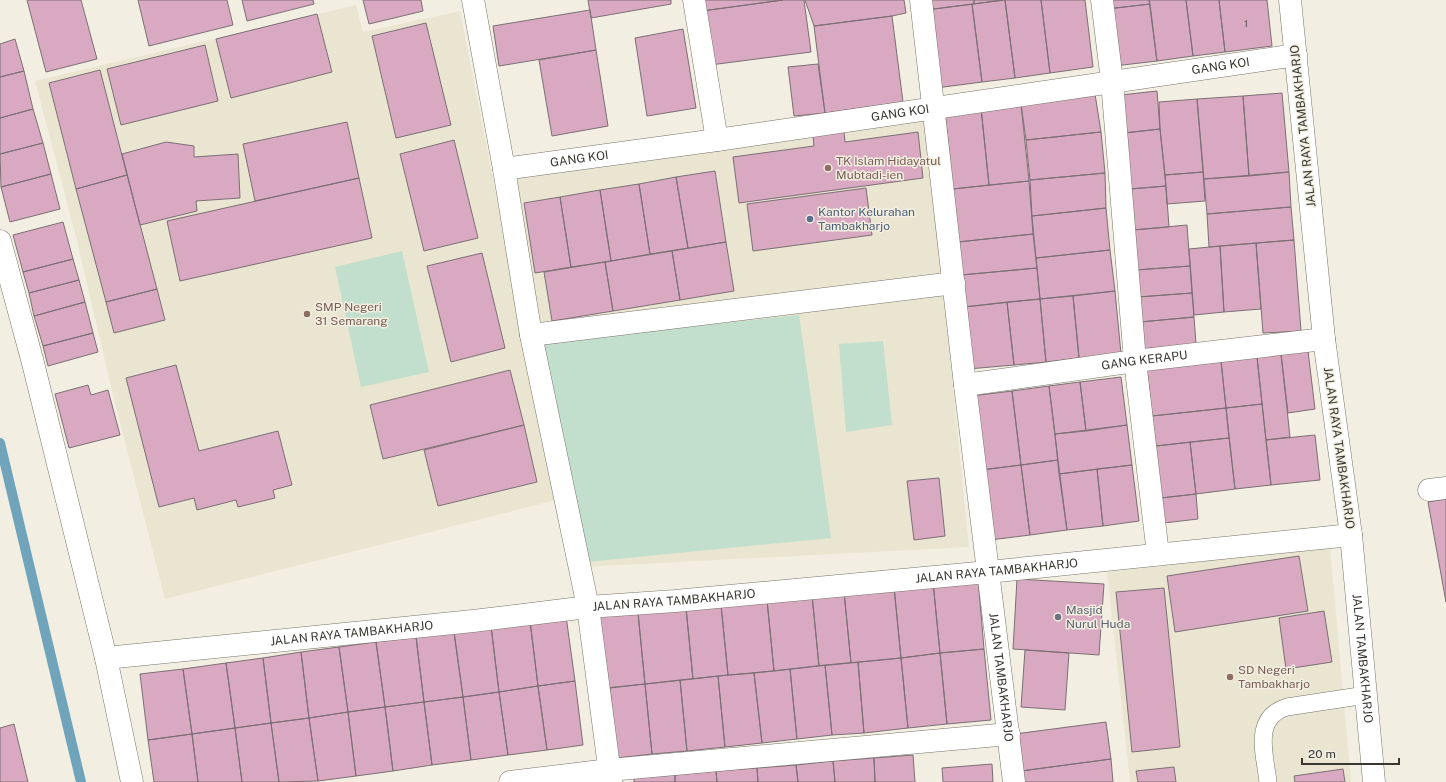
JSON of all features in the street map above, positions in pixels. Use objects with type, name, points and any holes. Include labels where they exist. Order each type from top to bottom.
[{"type":"street","points":[[473,0],[504,169],[531,336],[588,607],[610,776]]},
{"type":"street","points":[[694,0],[717,140]]},
{"type":"street","name":"JALAN TAMBAKHARJO","points":[[921,0],[965,385],[1014,782]]},
{"type":"street","points":[[1102,0],[1112,81],[1135,361],[1158,554]]},
{"type":"street","name":"JALAN RAYA TAMBAKHARJO","points":[[106,658],[473,621],[588,607],[675,601],[988,572],[1351,535],[1324,339],[1290,0]]},
{"type":"street","name":"GANG KOI","points":[[504,169],[717,140],[1296,55]]},
{"type":"street","points":[[0,241],[35,370],[106,658],[132,782]]},
{"type":"street","points":[[531,336],[954,283]]},
{"type":"street","name":"GANG KERAPU","points":[[965,385],[1135,361],[1324,339]]},
{"type":"street","name":"JALAN TAMBAKHARJO","points":[[1351,535],[1374,782]]},
{"type":"street","points":[[510,782],[610,776],[1009,734]]},
{"type":"lane","points":[[1268,782],[1263,734],[1272,714],[1287,706],[1366,695]]},
{"type":"shaded area","name":"SMP Negeri 31 Semarang","points":[[356,5],[363,32],[460,11],[556,500],[165,599],[112,391],[76,237],[35,81]]},
{"type":"shaded area","points":[[926,117],[969,547],[583,567],[510,175]]},
{"type":"shaded area","name":"SD Negeri Tambakharjo","points":[[1330,547],[1351,782],[1130,782],[1107,572]]},
{"type":"green space","points":[[402,251],[429,372],[361,387],[335,267]]},
{"type":"green space","points":[[799,315],[831,538],[587,562],[542,343]]},
{"type":"green space","points":[[883,341],[892,425],[846,432],[839,344]]},
{"type":"building","points":[[27,0],[81,0],[97,59],[46,72]]},
{"type":"building","points":[[138,0],[227,0],[233,25],[149,46]]},
{"type":"building","points":[[242,0],[313,0],[314,4],[247,21]]},
{"type":"building","points":[[363,0],[421,0],[423,11],[369,24]]},
{"type":"building","points":[[588,0],[671,0],[671,4],[591,18]]},
{"type":"building","points":[[701,0],[783,0],[702,11]]},
{"type":"building","points":[[783,0],[804,0],[811,52],[710,65],[702,11]]},
{"type":"building","points":[[805,0],[904,0],[906,13],[814,26]]},
{"type":"building","points":[[925,0],[974,0],[974,4],[926,10]]},
{"type":"building","points":[[974,0],[1003,0],[974,4]]},
{"type":"building","points":[[1005,0],[1015,78],[982,82],[972,4]]},
{"type":"building","points":[[1005,0],[1041,0],[1050,73],[1015,78]]},
{"type":"building","points":[[1041,0],[1085,0],[1093,67],[1050,73]]},
{"type":"building","points":[[1106,0],[1149,0],[1150,4],[1107,9]]},
{"type":"building","points":[[1149,0],[1186,0],[1193,56],[1157,61]]},
{"type":"building","points":[[1186,0],[1219,0],[1225,52],[1193,56]]},
{"type":"building","points":[[1219,0],[1267,0],[1272,46],[1225,52]]},
{"type":"building","points":[[972,4],[982,82],[936,88],[926,10]]},
{"type":"building","points":[[1150,4],[1157,61],[1114,66],[1107,9]]},
{"type":"building","points":[[590,10],[596,50],[499,66],[493,26]]},
{"type":"building","points":[[317,14],[332,72],[231,98],[216,39]]},
{"type":"building","points":[[892,16],[903,102],[825,113],[814,26]]},
{"type":"building","points":[[426,23],[451,125],[396,138],[372,36]]},
{"type":"building","points":[[683,29],[696,108],[647,116],[635,38]]},
{"type":"building","points":[[15,39],[24,71],[0,77],[0,44]]},
{"type":"building","points":[[205,45],[218,101],[121,125],[107,69]]},
{"type":"building","points":[[596,50],[608,126],[552,136],[539,60]]},
{"type":"building","points":[[818,64],[825,113],[794,116],[788,67]]},
{"type":"building","points":[[100,70],[127,175],[76,189],[49,83]]},
{"type":"building","points":[[24,71],[33,109],[0,118],[0,77]]},
{"type":"building","points":[[1157,91],[1160,129],[1124,133],[1121,95]]},
{"type":"building","points":[[1282,93],[1289,172],[1249,176],[1243,96]]},
{"type":"building","points":[[1095,94],[1101,132],[1026,140],[1021,104]]},
{"type":"building","points":[[1243,96],[1249,176],[1204,179],[1197,99]]},
{"type":"building","points":[[1197,99],[1203,172],[1165,175],[1160,129],[1159,102]]},
{"type":"building","points":[[1021,104],[1029,181],[989,185],[981,108]]},
{"type":"building","points":[[981,108],[989,185],[953,189],[945,112]]},
{"type":"building","points":[[33,109],[43,143],[0,154],[0,118]]},
{"type":"building","points":[[347,122],[359,178],[255,201],[243,144]]},
{"type":"building","points":[[1160,129],[1166,186],[1130,189],[1124,133]]},
{"type":"building","name":"TK Islam Hidayatul Mubtadi-ien","points":[[844,132],[845,142],[918,132],[923,178],[739,203],[733,157],[814,146],[813,136]]},
{"type":"building","points":[[1101,132],[1105,173],[1030,180],[1026,140]]},
{"type":"building","points":[[454,140],[478,238],[424,251],[400,154]]},
{"type":"building","points":[[166,142],[194,146],[194,157],[238,154],[240,198],[196,201],[197,211],[140,225],[122,154]]},
{"type":"building","points":[[43,143],[51,174],[1,187],[0,154]]},
{"type":"building","points":[[715,171],[726,242],[688,248],[676,177]]},
{"type":"building","points":[[1203,172],[1205,201],[1167,204],[1165,175]]},
{"type":"building","points":[[1289,172],[1291,207],[1207,214],[1204,179]]},
{"type":"building","points":[[1105,173],[1106,208],[1032,216],[1030,180]]},
{"type":"building","points":[[51,174],[60,209],[10,222],[1,187]]},
{"type":"building","points":[[127,175],[157,289],[106,302],[76,189]]},
{"type":"building","points":[[676,177],[688,248],[650,254],[639,184]]},
{"type":"building","points":[[359,178],[372,238],[180,281],[167,221]]},
{"type":"building","points":[[1029,181],[1033,234],[958,242],[953,189]]},
{"type":"building","points":[[639,184],[650,254],[611,261],[600,190]]},
{"type":"building","points":[[1166,186],[1169,227],[1133,230],[1130,189]]},
{"type":"building","name":"Kantor Kelurahan Tambakharjo","points":[[866,188],[872,235],[753,251],[747,204]]},
{"type":"building","points":[[600,190],[611,261],[571,267],[560,197]]},
{"type":"building","points":[[560,197],[571,267],[535,273],[524,203]]},
{"type":"building","points":[[1291,207],[1294,240],[1209,247],[1207,214]]},
{"type":"building","points":[[1106,208],[1110,250],[1036,258],[1032,216]]},
{"type":"building","points":[[63,222],[73,259],[23,272],[13,235]]},
{"type":"building","points":[[1187,225],[1190,266],[1136,270],[1133,230]]},
{"type":"building","points":[[1033,234],[1037,268],[961,275],[958,242]]},
{"type":"building","points":[[1294,240],[1301,331],[1263,333],[1256,243]]},
{"type":"building","points":[[726,242],[734,291],[680,300],[672,251]]},
{"type":"building","points":[[1256,243],[1261,309],[1224,312],[1220,246]]},
{"type":"building","points":[[1220,246],[1224,312],[1194,315],[1189,249]]},
{"type":"building","points":[[1110,250],[1115,291],[1040,299],[1036,258]]},
{"type":"building","points":[[672,251],[680,300],[613,311],[605,262]]},
{"type":"building","points":[[482,253],[505,348],[451,362],[427,266]]},
{"type":"building","points":[[73,259],[79,280],[29,293],[23,272]]},
{"type":"building","points":[[605,262],[613,311],[552,321],[544,272]]},
{"type":"building","points":[[1190,266],[1192,293],[1138,297],[1136,270]]},
{"type":"building","points":[[1037,268],[1040,299],[964,307],[961,275]]},
{"type":"building","points":[[79,280],[85,302],[34,316],[29,293]]},
{"type":"building","points":[[157,289],[165,320],[114,333],[106,302]]},
{"type":"building","points":[[1115,291],[1121,354],[1079,358],[1073,296]]},
{"type":"building","points":[[1192,293],[1194,317],[1140,322],[1138,297]]},
{"type":"building","points":[[1073,296],[1079,358],[1046,362],[1040,299]]},
{"type":"building","points":[[1040,299],[1046,362],[1014,365],[1007,302]]},
{"type":"building","points":[[85,302],[93,333],[43,346],[34,316]]},
{"type":"building","points":[[1007,302],[1014,365],[968,369],[964,307]]},
{"type":"building","points":[[1194,317],[1196,344],[1142,349],[1140,322]]},
{"type":"building","points":[[93,333],[98,352],[48,366],[43,346]]},
{"type":"building","points":[[1308,351],[1315,409],[1288,413],[1281,354]]},
{"type":"building","points":[[1281,354],[1290,437],[1266,440],[1257,357]]},
{"type":"building","points":[[1257,357],[1262,404],[1226,408],[1221,361]]},
{"type":"building","points":[[1221,361],[1226,408],[1152,416],[1147,369]]},
{"type":"building","points":[[176,365],[199,451],[278,431],[292,485],[273,490],[275,498],[238,507],[236,500],[197,510],[194,498],[159,507],[126,378]]},
{"type":"building","points":[[510,370],[524,425],[383,459],[370,405]]},
{"type":"building","points":[[1121,377],[1127,425],[1086,431],[1080,382]]},
{"type":"building","points":[[1080,382],[1086,431],[1055,434],[1049,386]]},
{"type":"building","points":[[88,385],[91,395],[108,390],[120,435],[69,448],[55,394]]},
{"type":"building","points":[[1049,386],[1058,460],[1021,465],[1012,391]]},
{"type":"building","points":[[1012,391],[1021,465],[981,470],[972,396]]},
{"type":"building","points":[[1262,404],[1271,485],[1235,489],[1226,408]]},
{"type":"building","points":[[1226,408],[1229,438],[1156,446],[1152,416]]},
{"type":"building","points":[[524,425],[537,482],[438,506],[424,450]]},
{"type":"building","points":[[1127,425],[1132,465],[1059,474],[1055,434]]},
{"type":"building","points":[[1315,435],[1320,480],[1271,485],[1266,440]]},
{"type":"building","points":[[1229,438],[1235,489],[1196,494],[1190,442]]},
{"type":"building","points":[[1190,442],[1196,494],[1161,498],[1156,446]]},
{"type":"building","points":[[1058,460],[1067,530],[1030,535],[1021,465]]},
{"type":"building","points":[[1021,465],[1030,535],[990,540],[981,470]]},
{"type":"building","points":[[1132,465],[1139,521],[1103,526],[1097,469]]},
{"type":"building","points":[[1097,469],[1103,526],[1067,530],[1059,474]]},
{"type":"building","points":[[939,478],[945,536],[914,540],[907,481]]},
{"type":"building","points":[[1196,494],[1198,519],[1164,523],[1161,498]]},
{"type":"building","points":[[1446,499],[1446,602],[1428,502]]},
{"type":"building","points":[[1299,556],[1308,611],[1175,632],[1167,576]]},
{"type":"building","points":[[978,578],[984,649],[940,653],[933,582]]},
{"type":"building","name":"Masjid Nurul Huda","points":[[1017,579],[1104,584],[1099,655],[1013,649]]},
{"type":"building","points":[[933,582],[940,653],[901,658],[894,587]]},
{"type":"building","points":[[894,587],[901,658],[851,663],[844,592]]},
{"type":"building","points":[[1164,588],[1180,747],[1132,752],[1116,592]]},
{"type":"building","points":[[844,592],[851,663],[819,666],[812,595]]},
{"type":"building","points":[[812,595],[819,666],[774,671],[767,600]]},
{"type":"building","points":[[767,600],[774,671],[728,675],[721,605]]},
{"type":"building","points":[[721,605],[728,675],[693,679],[686,608]]},
{"type":"building","points":[[686,608],[693,679],[645,684],[638,613]]},
{"type":"building","points":[[1324,611],[1332,662],[1286,669],[1279,618]]},
{"type":"building","points":[[638,613],[645,684],[605,688],[597,617]]},
{"type":"building","points":[[566,616],[575,681],[538,686],[530,621]]},
{"type":"building","points":[[530,621],[538,686],[499,692],[491,626]]},
{"type":"building","points":[[491,626],[499,692],[463,697],[454,632]]},
{"type":"building","points":[[454,632],[463,697],[424,702],[416,637]]},
{"type":"building","points":[[416,637],[424,702],[385,707],[376,642]]},
{"type":"building","points":[[376,642],[385,707],[348,712],[339,647]]},
{"type":"building","points":[[339,647],[348,712],[309,718],[301,652]]},
{"type":"building","points":[[984,649],[991,720],[947,724],[940,653]]},
{"type":"building","points":[[1025,650],[1069,653],[1065,710],[1021,707]]},
{"type":"building","points":[[301,652],[309,718],[271,723],[263,658]]},
{"type":"building","points":[[940,653],[947,724],[908,728],[901,658]]},
{"type":"building","points":[[263,658],[271,723],[235,728],[226,663]]},
{"type":"building","points":[[901,658],[908,728],[864,733],[858,662]]},
{"type":"building","points":[[858,662],[864,733],[832,735],[825,665]]},
{"type":"building","points":[[226,663],[235,728],[192,734],[183,669]]},
{"type":"building","points":[[825,665],[832,735],[797,739],[790,669]]},
{"type":"building","points":[[183,669],[192,734],[148,740],[140,674]]},
{"type":"building","points":[[790,669],[797,739],[762,743],[754,673]]},
{"type":"building","points":[[754,673],[762,743],[725,747],[718,676]]},
{"type":"building","points":[[718,676],[725,747],[687,751],[680,680]]},
{"type":"building","points":[[680,680],[687,751],[652,754],[645,684]]},
{"type":"building","points":[[575,681],[583,745],[547,750],[538,686]]},
{"type":"building","points":[[645,684],[652,754],[617,758],[610,688]]},
{"type":"building","points":[[538,686],[547,750],[508,755],[499,692]]},
{"type":"building","points":[[499,692],[508,755],[471,760],[463,697]]},
{"type":"building","points":[[463,697],[471,760],[432,765],[424,702]]},
{"type":"building","points":[[424,702],[432,765],[393,771],[385,707]]},
{"type":"building","points":[[385,707],[393,771],[356,776],[348,712]]},
{"type":"building","points":[[348,712],[356,776],[318,781],[309,718]]},
{"type":"building","points":[[309,718],[318,781],[279,782],[271,723]]},
{"type":"building","points":[[1106,722],[1111,759],[1021,771],[1015,734]]},
{"type":"building","points":[[271,723],[279,782],[242,782],[235,728]]},
{"type":"building","points":[[14,724],[28,782],[0,782],[0,728]]},
{"type":"building","points":[[235,728],[242,782],[198,782],[192,734]]},
{"type":"building","points":[[192,734],[198,782],[154,782],[148,740]]},
{"type":"building","points":[[913,755],[915,782],[875,782],[874,758]]},
{"type":"building","points":[[874,758],[875,782],[835,782],[833,761]]},
{"type":"building","points":[[1111,759],[1113,782],[1022,782],[1021,771]]},
{"type":"building","points":[[833,761],[835,782],[798,782],[796,765]]},
{"type":"building","points":[[992,764],[993,782],[943,782],[942,768]]},
{"type":"building","points":[[796,765],[798,782],[758,782],[757,768]]},
{"type":"building","points":[[1174,767],[1176,782],[1138,782],[1136,771]]},
{"type":"building","points":[[757,768],[758,782],[717,782],[716,771]]},
{"type":"building","points":[[1343,769],[1345,782],[1295,782],[1294,776]]},
{"type":"building","points":[[716,771],[717,782],[675,782],[675,775]]},
{"type":"building","points":[[675,775],[675,782],[634,782],[634,778]]},
{"type":"waterway","points":[[0,443],[81,782]]},
{"type":"place","name":"TK Islam Hidayatul Mubtadi-ien","points":[[828,168]]},
{"type":"place","name":"Kantor Kelurahan Tambakharjo","points":[[810,219]]},
{"type":"place","name":"SMP Negeri 31 Semarang","points":[[307,314]]},
{"type":"place","name":"Masjid Nurul Huda","points":[[1058,617]]},
{"type":"place","name":"SD Negeri Tambakharjo","points":[[1230,677]]}]
